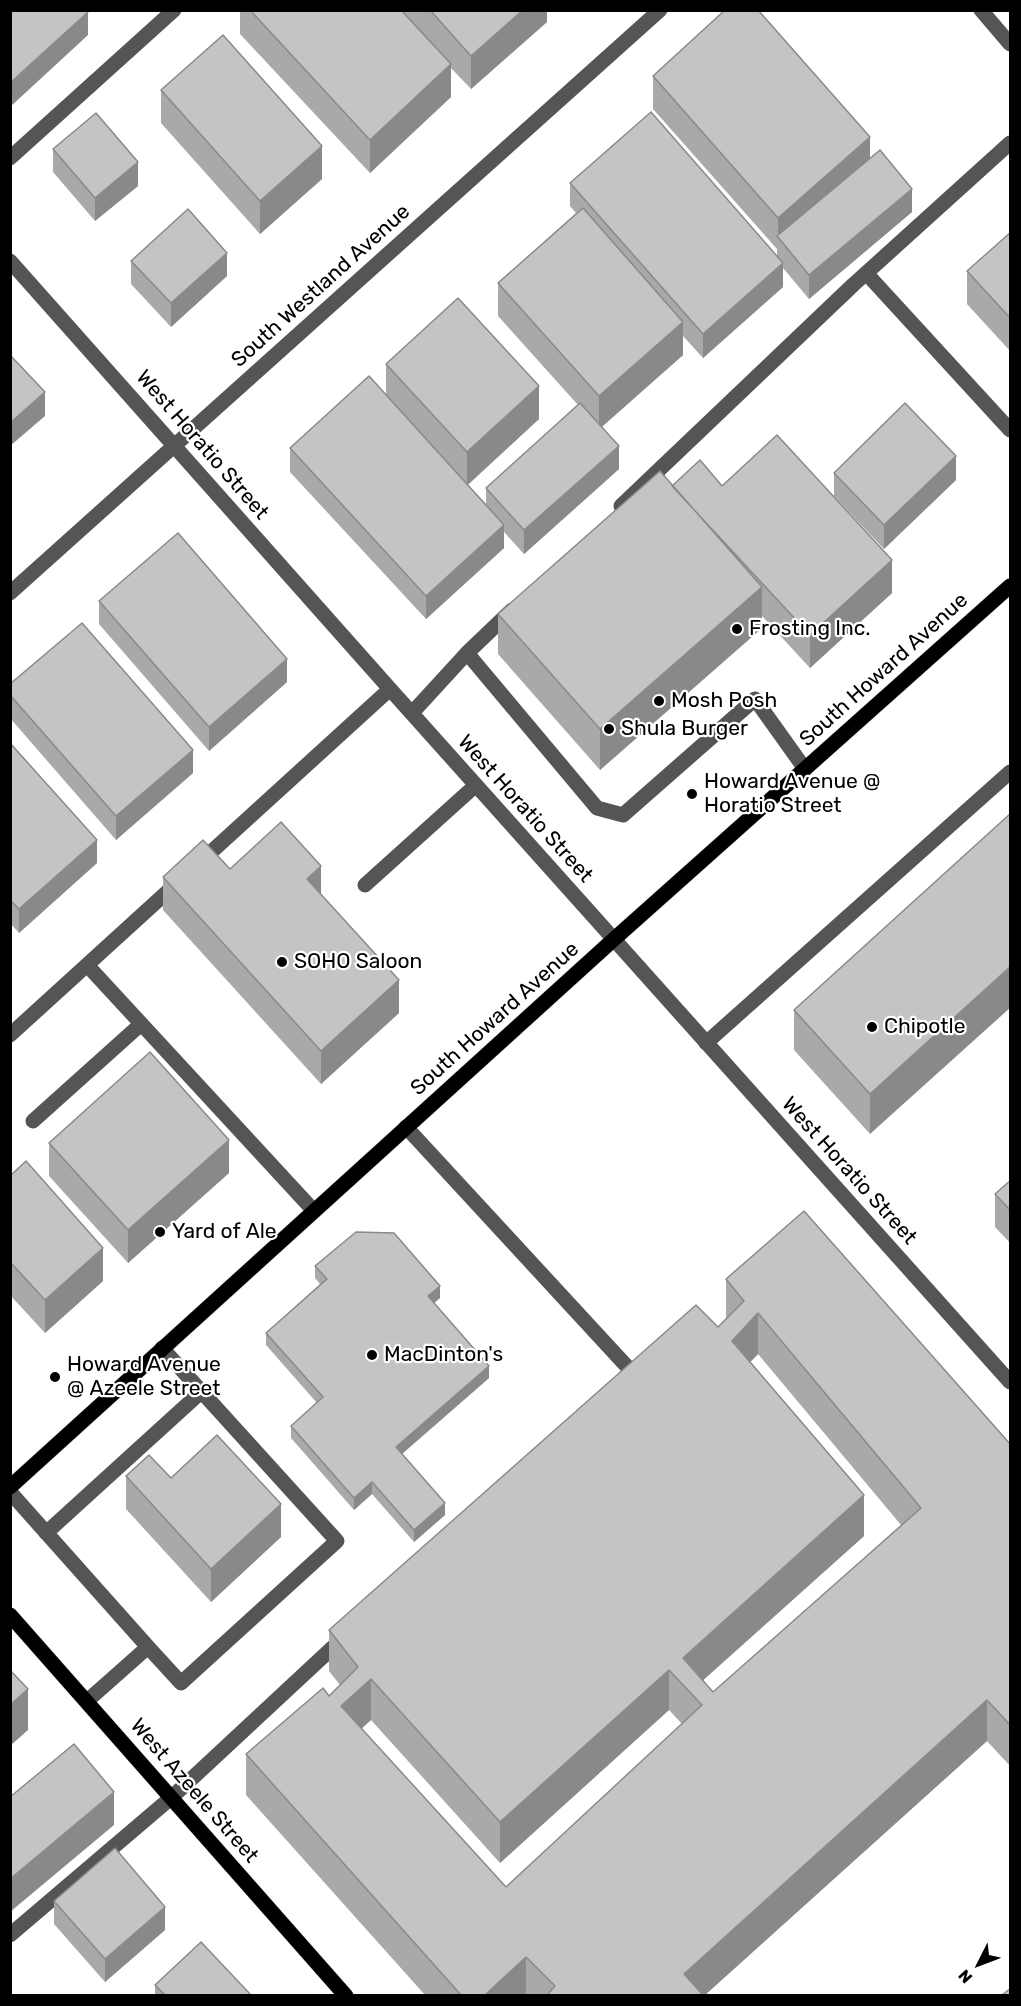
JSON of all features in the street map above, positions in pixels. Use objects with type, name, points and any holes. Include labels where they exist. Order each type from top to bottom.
[{"type":"main road","name":"South Howard Avenue","points":[[10,1487],[613,940],[1011,585]]},
{"type":"main road","name":"West Azeele Street","points":[[10,1615],[346,1995]]},
{"type":"street","points":[[10,158],[174,10]]},
{"type":"street","name":"South Westland Avenue","points":[[10,593],[660,10]]},
{"type":"street","points":[[981,10],[1011,44]]},
{"type":"street","points":[[613,514],[866,273],[1011,143]]},
{"type":"street","name":"West Horatio Street","points":[[10,261],[613,940],[1011,1382]]},
{"type":"street","points":[[866,273],[1011,430]]},
{"type":"street","points":[[412,713],[467,653],[527,596]]},
{"type":"street","points":[[467,653],[597,808],[623,815],[755,699],[805,769]]},
{"type":"street","points":[[10,1035],[390,689]]},
{"type":"street","points":[[706,1043],[1011,772]]},
{"type":"street","points":[[365,885],[476,785]]},
{"type":"street","points":[[87,965],[314,1211]]},
{"type":"street","points":[[33,1121],[140,1025]]},
{"type":"street","points":[[406,1127],[632,1372],[615,1388]]},
{"type":"street","points":[[10,1492],[181,1683],[337,1541],[162,1348]]},
{"type":"street","points":[[46,1533],[201,1392]]},
{"type":"street","points":[[10,1935],[172,1797],[355,1627]]},
{"type":"street","points":[[87,1701],[148,1647]]},
{"type":"building","points":[[10,10],[87,10],[88,12],[10,83]]},
{"type":"building","points":[[250,10],[401,10],[451,64],[370,140]]},
{"type":"building","points":[[430,10],[523,10],[471,56]]},
{"type":"building","points":[[725,10],[758,10],[870,137],[778,218],[653,76]]},
{"type":"building","points":[[223,35],[322,146],[260,201],[161,90]]},
{"type":"building","points":[[651,112],[783,263],[703,334],[570,183]]},
{"type":"building","points":[[96,113],[138,162],[95,198],[53,149]]},
{"type":"building","points":[[880,150],[912,189],[809,275],[777,236]]},
{"type":"building","points":[[583,208],[683,322],[599,396],[498,283]]},
{"type":"building","points":[[188,209],[227,253],[171,303],[131,261]]},
{"type":"building","points":[[1011,232],[1011,319],[967,271]]},
{"type":"building","points":[[458,298],[539,386],[467,452],[386,364]]},
{"type":"building","points":[[10,355],[45,392],[10,423]]},
{"type":"building","points":[[369,376],[504,525],[426,596],[290,448]]},
{"type":"building","points":[[580,403],[619,446],[524,530],[486,488]]},
{"type":"building","points":[[905,403],[956,456],[884,525],[834,473]]},
{"type":"building","points":[[777,435],[892,560],[810,635],[672,486],[700,460],[722,486]]},
{"type":"building","points":[[660,471],[762,587],[600,729],[498,614]]},
{"type":"building","points":[[178,533],[287,659],[209,727],[99,601]]},
{"type":"building","points":[[82,623],[193,750],[116,816],[10,695],[10,684]]},
{"type":"building","points":[[10,743],[97,840],[19,909],[10,900]]},
{"type":"building","points":[[1011,813],[1011,966],[870,1094],[794,1010]]},
{"type":"building","name":"SOHO Saloon","points":[[281,822],[321,866],[307,879],[399,980],[321,1051],[163,877],[203,840],[230,869]]},
{"type":"building","points":[[150,1052],[229,1140],[128,1230],[49,1143]]},
{"type":"building","points":[[26,1161],[103,1248],[45,1300],[10,1262],[10,1176]]},
{"type":"building","points":[[1011,1180],[1011,1211],[995,1194]]},
{"type":"building","points":[[804,1211],[1011,1445],[1011,1726],[987,1700],[684,1974],[703,1995],[547,1995],[555,1986],[526,1957],[485,1995],[461,1995],[246,1754],[323,1688],[329,1696],[358,1667],[329,1630],[696,1305],[718,1327],[744,1301],[726,1279]],"holes":[[[758,1313],[921,1508],[713,1692],[683,1658],[864,1495],[732,1341]],[[669,1670],[702,1705],[506,1887],[341,1706],[371,1679],[500,1822]]]},
{"type":"building","points":[[356,1232],[394,1233],[440,1286],[428,1296],[489,1366],[396,1447],[445,1503],[414,1530],[372,1482],[354,1498],[291,1426],[323,1397],[266,1333],[327,1279],[315,1266]]},
{"type":"building","points":[[217,1435],[281,1504],[211,1569],[126,1476],[149,1455],[171,1478]]},
{"type":"building","points":[[10,1670],[28,1689],[10,1705]]},
{"type":"building","points":[[74,1744],[114,1792],[10,1879],[10,1797]]},
{"type":"building","points":[[115,1848],[165,1907],[105,1959],[54,1901]]},
{"type":"building","points":[[201,1942],[251,1995],[165,1995],[155,1985]]},
{"type":"building","points":[[1011,1988],[1011,1995],[1002,1995]]},
{"type":"place","name":"Frosting Inc.","points":[[737,629]]},
{"type":"place","name":"Mosh Posh","points":[[659,701]]},
{"type":"place","name":"Shula Burger","points":[[609,729]]},
{"type":"place","name":"Howard Avenue @ Horatio Street","points":[[692,794]]},
{"type":"place","name":"SOHO Saloon","points":[[282,962]]},
{"type":"place","name":"Chipotle","points":[[872,1027]]},
{"type":"place","name":"Yard of Ale","points":[[160,1232]]},
{"type":"place","name":"MacDinton's","points":[[372,1355]]},
{"type":"place","name":"Howard Avenue @ Azeele Street","points":[[55,1377]]}]
